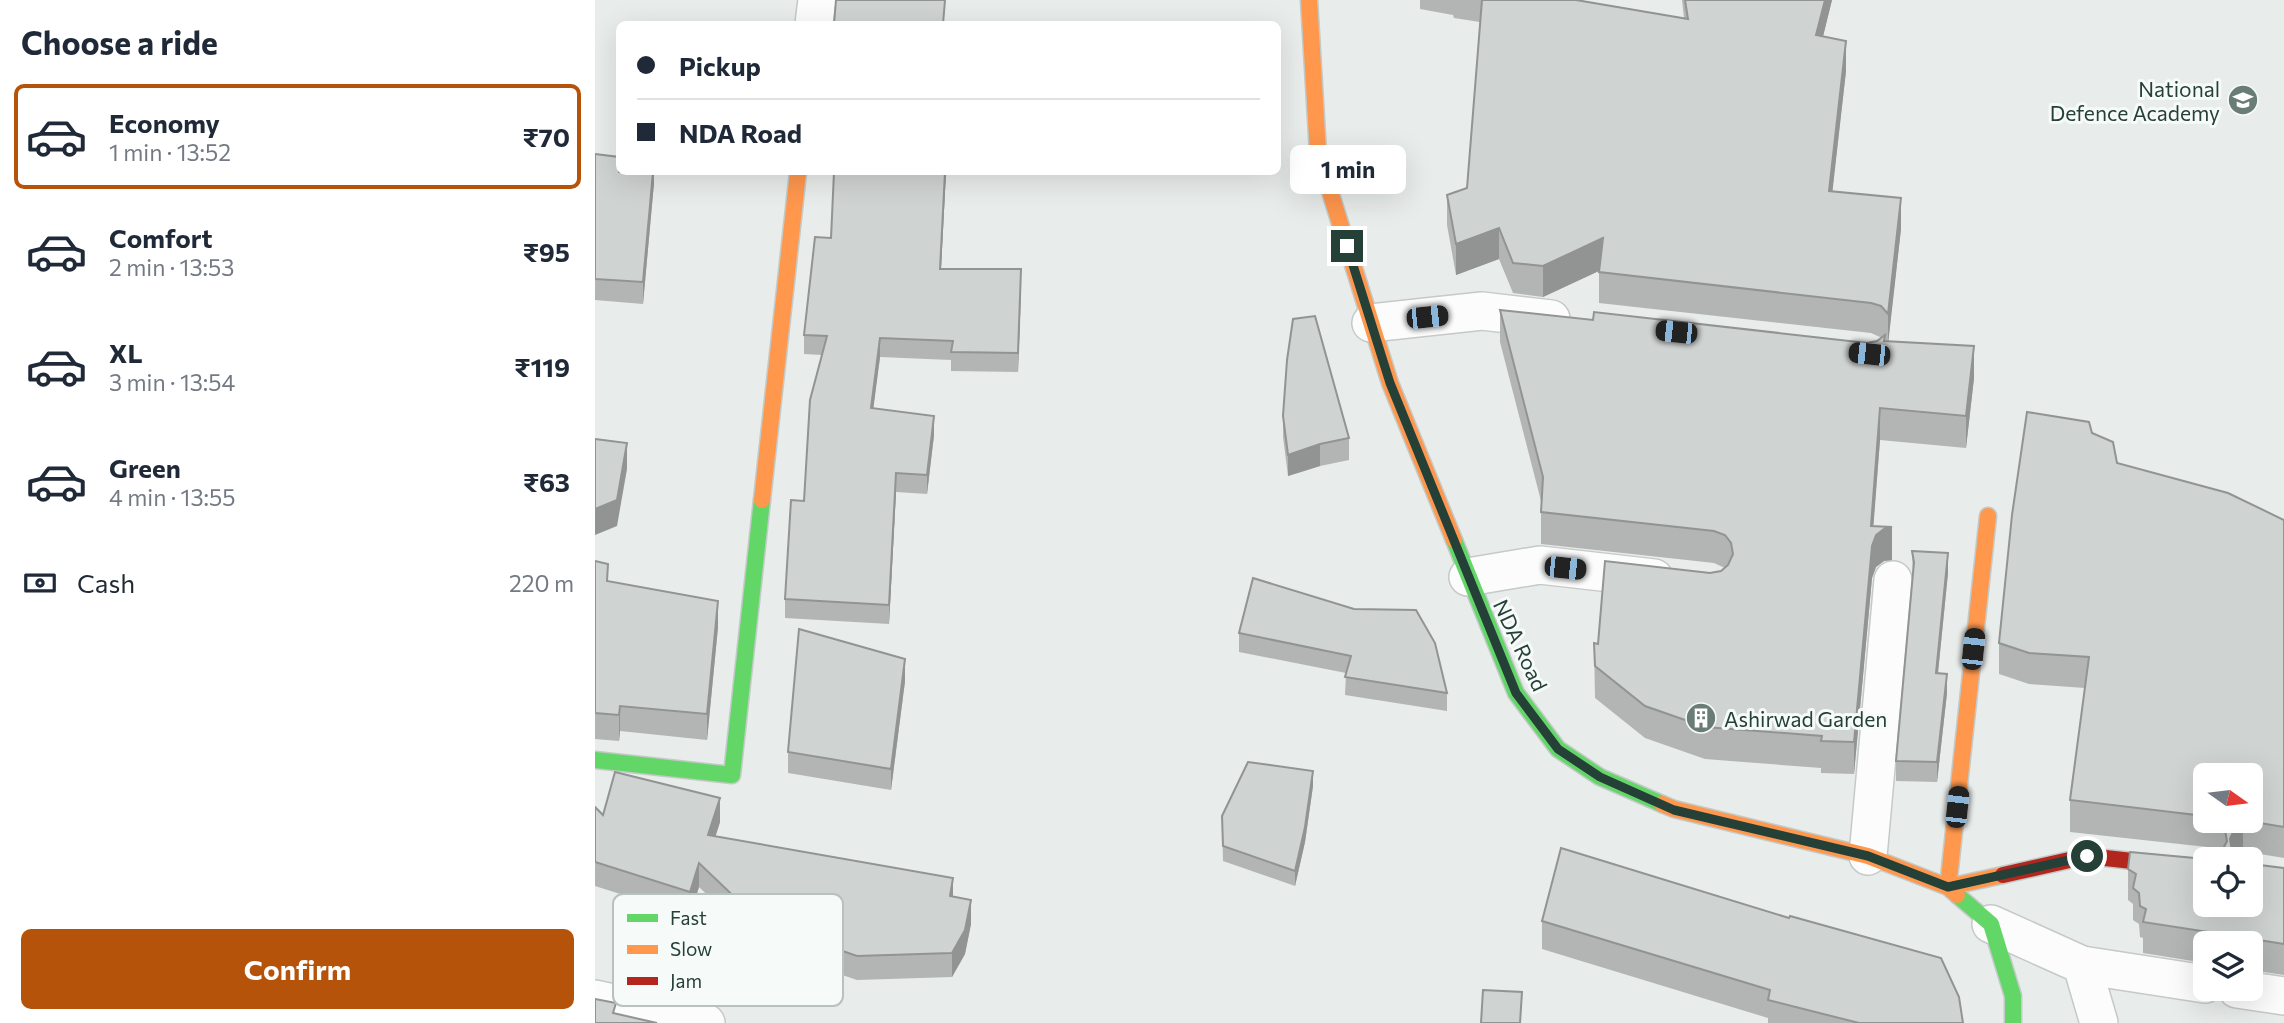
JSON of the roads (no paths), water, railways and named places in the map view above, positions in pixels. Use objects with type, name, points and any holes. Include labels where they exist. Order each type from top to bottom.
[{"type":"main road","name":"NDA Road","points":[[1309,0],[1318,153],[1390,383],[1516,693],[1558,749],[1600,777],[1674,810],[1868,856],[1948,887],[1991,924]]},
{"type":"main road","points":[[595,760],[732,775],[798,175]]},
{"type":"main road","points":[[1988,516],[1948,887],[2087,856],[2193,868]]},
{"type":"main road","points":[[1991,924],[2013,996],[2013,1023]]},
{"type":"street","points":[[814,21],[817,0]]},
{"type":"street","points":[[1371,323],[1482,311],[1579,322]]},
{"type":"street","points":[[1468,577],[1540,565],[1686,581]]},
{"type":"street","points":[[1868,856],[1892,580]]},
{"type":"street","points":[[1991,924],[2082,965],[2193,982]]},
{"type":"street","points":[[2082,965],[2099,1023]]},
{"type":"street","points":[[2263,993],[2284,996]]},
{"type":"street","points":[[595,999],[613,1003]]},
{"type":"street","points":[[627,1006],[706,1023]]},
{"type":"place","name":"National Defence Academy","points":[[2243,100]]},
{"type":"place","name":"Ashirwad Garden","points":[[1701,718]]}]
